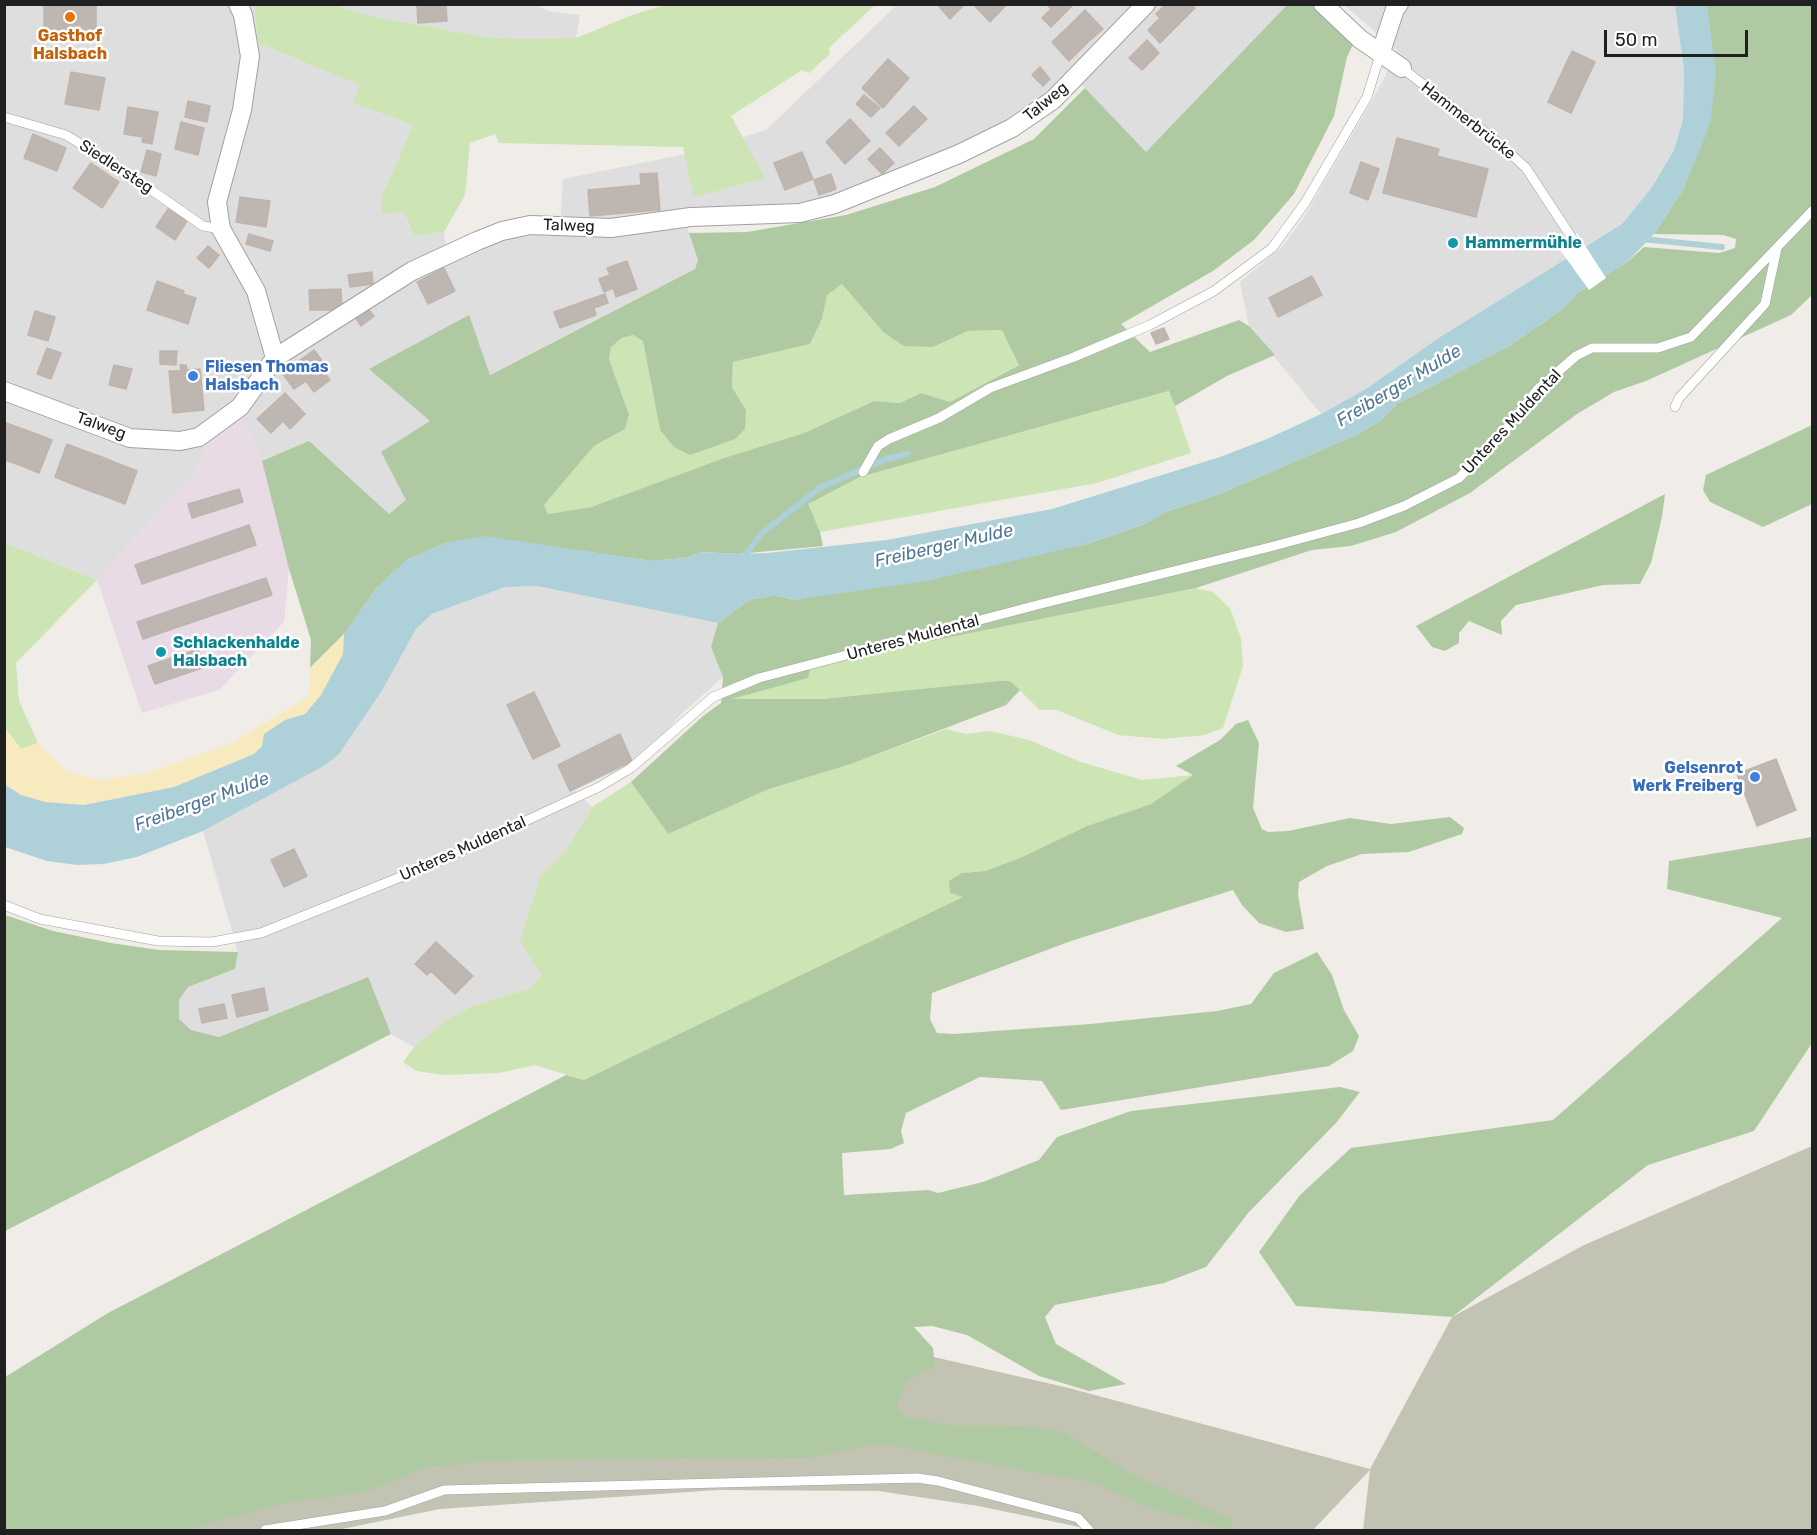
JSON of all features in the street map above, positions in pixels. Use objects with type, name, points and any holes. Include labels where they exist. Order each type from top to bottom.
[{"type":"street","points":[[238,4],[243,15],[250,56],[242,110],[217,202],[221,229],[256,291],[274,358]]},
{"type":"street","name":"Talweg","points":[[4,390],[130,438],[180,441],[199,437],[240,407],[274,358],[412,271],[502,231],[530,225],[611,228],[691,217],[800,213],[835,204],[877,189],[1012,128],[1053,100],[1146,4]]},
{"type":"street","points":[[1323,4],[1360,39],[1402,68]]},
{"type":"street","points":[[1381,52],[1395,9],[1399,4]]},
{"type":"lane","points":[[863,472],[878,446],[889,439],[939,418],[990,388],[1074,357],[1160,320],[1215,291],[1272,248],[1305,203],[1367,97],[1381,52]]},
{"type":"lane","name":"Hammerbrücke","points":[[1402,68],[1500,144],[1526,168],[1572,238]]},
{"type":"lane","name":"Siedlersteg","points":[[4,117],[66,135],[124,171],[203,226],[221,229]]},
{"type":"lane","name":"Unteres Muldental","points":[[4,905],[40,919],[158,941],[212,942],[261,933],[428,866],[599,787],[631,768],[713,697],[759,678],[1270,547],[1359,523],[1404,506],[1459,478],[1500,437],[1537,390],[1576,356],[1592,348],[1658,348],[1691,337],[1812,211]]},
{"type":"lane","points":[[1675,407],[1679,398],[1765,304],[1777,246]]},
{"type":"lane","points":[[265,1530],[287,1529],[385,1511],[444,1490],[918,1478],[1067,1514],[1078,1518],[1089,1530]]},
{"type":"shaded area","points":[[534,4],[548,11],[580,15],[576,38],[485,37],[370,16],[335,5]]},
{"type":"shaded area","points":[[4,5],[254,5],[258,43],[361,85],[354,103],[413,125],[381,198],[381,214],[404,212],[414,236],[444,232],[447,257],[507,235],[560,230],[563,179],[691,153],[766,130],[897,5],[1287,5],[1146,153],[1071,73],[1034,106],[959,149],[840,198],[785,210],[683,214],[698,260],[695,269],[489,375],[369,369],[430,421],[406,500],[389,515],[309,442],[262,461],[240,408],[210,429],[198,469],[97,580],[5,543]]},
{"type":"shaded area","points":[[1344,5],[1675,5],[1684,70],[1683,118],[1674,150],[1652,187],[1622,224],[1437,339],[1366,389],[1321,414],[1249,326],[1240,282],[1284,245],[1307,212],[1382,83],[1397,50]]},
{"type":"shaded area","points":[[240,407],[262,461],[289,569],[284,622],[219,690],[142,713],[97,580],[198,469],[210,429]]},
{"type":"shaded area","points":[[537,586],[718,623],[711,647],[723,677],[681,714],[653,747],[629,765],[575,790],[592,807],[568,848],[541,875],[543,975],[531,988],[473,1006],[447,1019],[414,1047],[391,1034],[367,977],[219,1037],[191,1030],[178,1019],[179,1000],[188,987],[235,969],[238,952],[203,831],[322,767],[383,689],[416,629],[432,614],[505,587]]},
{"type":"shaded area","points":[[1812,1146],[1812,1530],[1363,1530],[1370,1470],[1313,1530],[1094,1530],[978,1506],[879,1491],[718,1490],[440,1509],[337,1530],[5,1530],[4,1450],[864,1341],[1069,1388],[1370,1469],[1452,1317],[1584,1245]]},
{"type":"green space","points":[[254,4],[335,5],[370,16],[485,37],[522,39],[576,38],[632,15],[665,5],[875,5],[829,48],[830,54],[809,73],[802,70],[731,116],[765,178],[694,197],[683,147],[499,143],[495,134],[470,143],[465,195],[444,232],[414,236],[404,212],[381,214],[381,198],[413,125],[353,103],[360,85],[258,43]]},
{"type":"green space","points":[[1287,5],[1336,5],[1359,32],[1347,57],[1334,116],[1294,194],[1254,240],[1213,271],[1121,324],[1150,352],[1239,320],[1249,326],[1275,355],[1227,376],[1175,406],[1169,391],[860,477],[808,504],[820,532],[823,546],[738,554],[702,552],[685,558],[651,561],[562,548],[445,543],[407,560],[377,588],[344,634],[310,668],[311,640],[289,569],[262,461],[309,441],[389,514],[406,500],[381,452],[430,421],[369,369],[469,315],[490,375],[695,269],[698,260],[689,233],[747,232],[846,215],[935,187],[1034,139],[1085,88],[1146,152]],"holes":[[[842,284],[883,332],[904,346],[933,347],[968,331],[1002,330],[1019,365],[950,402],[921,393],[900,403],[874,401],[804,433],[724,458],[591,507],[548,514],[544,505],[594,446],[625,429],[629,414],[609,359],[611,347],[622,338],[633,335],[643,341],[660,430],[674,447],[690,455],[735,439],[745,429],[746,410],[732,387],[733,362],[810,344],[822,319],[827,295]]]},
{"type":"green space","points":[[1707,5],[1812,5],[1812,295],[1791,315],[1646,381],[1614,392],[1577,414],[1470,493],[1396,532],[1351,546],[1312,550],[1196,588],[811,665],[808,678],[732,699],[823,699],[1000,681],[1010,681],[1020,690],[1006,705],[851,764],[769,789],[668,834],[631,782],[703,716],[721,703],[723,677],[711,647],[718,623],[749,600],[775,595],[794,600],[1028,556],[1087,544],[1145,524],[1165,512],[1217,495],[1358,434],[1380,421],[1397,404],[1509,346],[1563,309],[1577,293],[1627,262],[1644,247],[1719,253],[1735,248],[1736,239],[1723,235],[1654,234],[1684,188],[1711,119]]},
{"type":"green space","points":[[842,284],[883,332],[933,347],[968,331],[1003,330],[1020,364],[950,402],[921,393],[900,403],[874,401],[804,433],[724,458],[591,507],[548,514],[544,505],[594,446],[625,429],[629,413],[609,359],[611,347],[622,338],[633,335],[643,341],[660,430],[746,410],[732,387],[733,362],[810,344],[822,319],[827,294]]},
{"type":"green space","points":[[1170,391],[1191,453],[1097,483],[820,532],[807,504],[860,477]]},
{"type":"green space","points":[[1812,425],[1812,502],[1810,505],[1763,527],[1710,502],[1703,490],[1706,475]]},
{"type":"green space","points":[[1665,494],[1651,563],[1640,584],[1603,585],[1516,605],[1501,621],[1502,635],[1469,621],[1459,633],[1459,643],[1445,651],[1432,647],[1416,626]]},
{"type":"green space","points":[[5,543],[97,580],[16,663],[19,701],[38,743],[21,749],[5,728]]},
{"type":"green space","points":[[1196,588],[1213,592],[1230,608],[1241,638],[1243,666],[1223,728],[1205,735],[1164,739],[1118,735],[1057,710],[1040,710],[1010,681],[823,699],[729,700],[807,678],[811,665]]},
{"type":"green space","points":[[1248,720],[1259,743],[1253,808],[1262,829],[1268,832],[1288,831],[1350,818],[1391,824],[1450,817],[1464,828],[1462,834],[1409,852],[1362,854],[1327,866],[1299,882],[1298,895],[1304,929],[1286,932],[1259,923],[1242,905],[1233,890],[1071,941],[932,993],[930,1019],[937,1033],[954,1034],[1090,1024],[1217,1011],[1251,1004],[1274,973],[1317,952],[1332,975],[1344,1010],[1359,1036],[1353,1051],[1329,1066],[1061,1110],[1042,1081],[980,1077],[906,1113],[901,1131],[904,1143],[891,1149],[842,1153],[844,1195],[929,1190],[938,1193],[983,1182],[1039,1160],[1057,1137],[1131,1111],[1340,1087],[1360,1092],[1336,1123],[1249,1212],[1206,1267],[1164,1283],[1055,1305],[1045,1317],[1056,1344],[1126,1384],[1089,1391],[1039,1376],[967,1335],[932,1326],[914,1327],[933,1348],[935,1367],[908,1379],[896,1406],[906,1417],[951,1425],[1026,1426],[1064,1432],[1130,1473],[1231,1519],[1233,1530],[1154,1510],[1094,1483],[879,1444],[809,1458],[512,1460],[427,1467],[369,1491],[282,1504],[186,1530],[5,1530],[5,1377],[108,1313],[566,1075],[584,1080],[963,897],[950,893],[949,881],[962,873],[985,871],[1020,858],[1087,826],[1151,804],[1193,775],[1176,766],[1220,740],[1236,724]]},
{"type":"green space","points":[[946,729],[966,734],[990,731],[1029,740],[1081,762],[1142,780],[1194,775],[1151,804],[1087,826],[1020,858],[984,871],[962,873],[950,893],[964,897],[766,995],[584,1080],[535,1065],[499,1073],[443,1075],[416,1071],[403,1062],[414,1047],[447,1019],[473,1006],[531,988],[542,975],[520,941],[541,875],[568,848],[592,807],[631,782],[668,834],[769,789],[851,764]]},
{"type":"green space","points":[[1812,837],[1812,1043],[1754,1131],[1648,1165],[1452,1317],[1296,1306],[1259,1252],[1300,1195],[1351,1148],[1553,1120],[1782,918],[1667,889],[1669,861]]},
{"type":"green space","points":[[5,915],[53,931],[111,943],[159,950],[238,952],[235,969],[188,987],[179,1000],[179,1019],[191,1030],[219,1037],[368,977],[391,1034],[5,1231]]},
{"type":"sand","points":[[344,634],[343,654],[321,695],[305,714],[285,720],[254,754],[174,787],[84,805],[46,802],[21,795],[5,784],[4,728],[21,749],[38,743],[69,773],[101,780],[150,772],[232,743],[309,696],[310,668]]},
{"type":"water","name":"Freiberger Mulde","points":[[1675,5],[1707,5],[1716,72],[1711,119],[1704,140],[1684,188],[1654,234],[1627,262],[1577,293],[1563,309],[1509,346],[1397,404],[1380,421],[1358,434],[1217,495],[1165,512],[1145,524],[1087,544],[926,581],[794,600],[775,595],[749,600],[718,623],[537,586],[505,587],[432,614],[416,629],[383,689],[339,754],[322,767],[203,831],[137,857],[104,864],[77,865],[47,861],[5,847],[4,784],[21,795],[45,802],[84,805],[174,787],[254,754],[262,746],[264,734],[285,720],[305,714],[321,695],[343,654],[344,634],[377,588],[407,560],[445,543],[485,536],[651,561],[685,558],[702,552],[767,553],[887,540],[1052,509],[1220,457],[1267,439],[1321,414],[1366,389],[1437,339],[1622,224],[1652,187],[1674,150],[1683,119],[1684,70]]},
{"type":"pier","points":[[1577,233],[1606,278],[1589,290],[1558,247]]},
{"type":"building","name":"Gasthof Halsbach","points":[[44,4],[96,4],[96,38],[47,38],[47,29],[44,29]]},
{"type":"building","points":[[446,4],[447,21],[418,23],[417,5]]},
{"type":"building","points":[[937,4],[962,4],[963,6],[950,19]]},
{"type":"building","points":[[973,4],[1007,4],[990,22]]},
{"type":"building","points":[[1047,4],[1074,4],[1051,27],[1042,18],[1051,9]]},
{"type":"building","points":[[1166,4],[1191,4],[1195,8],[1160,43],[1148,30],[1160,18],[1156,14]]},
{"type":"building","points":[[1085,10],[1103,29],[1086,44],[1069,26]]},
{"type":"building","points":[[1069,26],[1086,44],[1069,61],[1052,42]]},
{"type":"building","points":[[1147,40],[1159,53],[1142,70],[1129,58]]},
{"type":"building","points":[[1572,51],[1595,62],[1571,113],[1548,102]]},
{"type":"building","points":[[888,59],[909,78],[883,108],[862,88]]},
{"type":"building","points":[[1040,67],[1050,79],[1043,86],[1032,75]]},
{"type":"building","points":[[71,72],[105,78],[99,110],[65,104]]},
{"type":"building","points":[[864,95],[880,108],[871,117],[856,104]]},
{"type":"building","points":[[188,101],[210,106],[207,122],[185,117]]},
{"type":"building","points":[[914,106],[927,119],[899,146],[886,133]]},
{"type":"building","points":[[128,107],[158,112],[152,144],[142,142],[143,137],[124,134]]},
{"type":"building","points":[[850,119],[870,141],[845,164],[826,142]]},
{"type":"building","points":[[181,122],[204,128],[198,155],[175,149]]},
{"type":"building","points":[[33,134],[66,148],[57,171],[24,158]]},
{"type":"building","points":[[1397,138],[1439,149],[1437,156],[1488,169],[1476,217],[1383,193]]},
{"type":"building","points":[[880,148],[894,163],[882,174],[868,159]]},
{"type":"building","points":[[147,150],[161,154],[156,176],[141,172]]},
{"type":"building","points":[[802,152],[813,179],[785,190],[774,163]]},
{"type":"building","points":[[1361,162],[1379,169],[1368,200],[1350,193]]},
{"type":"building","points":[[91,163],[119,182],[102,208],[73,188]]},
{"type":"building","points":[[657,173],[660,210],[590,216],[588,190],[641,185],[640,174]]},
{"type":"building","points":[[831,174],[836,189],[819,195],[814,180]]},
{"type":"building","points":[[240,197],[270,201],[266,227],[236,222]]},
{"type":"building","points":[[168,209],[187,221],[175,240],[156,227]]},
{"type":"building","points":[[249,234],[273,241],[270,251],[246,244]]},
{"type":"building","points":[[208,246],[219,255],[209,268],[197,258]]},
{"type":"building","points":[[627,261],[637,289],[616,297],[613,288],[604,292],[599,279],[610,275],[607,268]]},
{"type":"building","points":[[444,268],[455,291],[428,304],[417,282]]},
{"type":"building","points":[[372,272],[373,284],[350,287],[348,275]]},
{"type":"building","points":[[1312,276],[1322,295],[1278,317],[1269,298]]},
{"type":"building","points":[[157,281],[196,298],[188,324],[147,310]]},
{"type":"building","points":[[341,289],[342,310],[310,310],[309,290]]},
{"type":"building","points":[[605,294],[608,303],[594,308],[596,315],[560,328],[554,312]]},
{"type":"building","points":[[369,310],[374,316],[361,326],[356,318]]},
{"type":"building","points":[[35,311],[55,317],[48,341],[28,335]]},
{"type":"building","points":[[1164,328],[1169,339],[1156,344],[1151,333]]},
{"type":"building","points":[[47,348],[61,353],[51,379],[37,374]]},
{"type":"building","points":[[314,350],[326,366],[322,369],[330,380],[314,392],[306,381],[294,389],[282,373]]},
{"type":"building","points":[[160,351],[177,351],[176,365],[160,364]]},
{"type":"building","points":[[114,365],[132,369],[126,389],[109,385]]},
{"type":"building","points":[[180,365],[186,365],[187,370],[200,369],[204,410],[173,413],[169,371],[181,371]]},
{"type":"building","points":[[285,393],[305,414],[290,429],[283,421],[271,433],[257,419]]},
{"type":"building","points":[[4,422],[17,427],[5,460],[4,460]]},
{"type":"building","points":[[17,427],[34,433],[22,466],[5,460]]},
{"type":"building","points":[[34,433],[52,440],[39,473],[22,466]]},
{"type":"building","points":[[67,444],[85,451],[72,484],[55,477]]},
{"type":"building","points":[[85,451],[102,457],[90,491],[72,484]]},
{"type":"building","points":[[102,457],[119,464],[107,497],[90,491]]},
{"type":"building","points":[[119,464],[137,471],[125,504],[107,497]]},
{"type":"building","points":[[239,489],[243,502],[192,518],[188,504]]},
{"type":"building","points":[[249,525],[256,545],[142,584],[135,565]]},
{"type":"building","points":[[266,578],[272,595],[143,639],[137,622]]},
{"type":"building","points":[[198,649],[205,667],[155,684],[148,666]]},
{"type":"building","points":[[534,692],[560,746],[533,759],[507,705]]},
{"type":"building","points":[[620,734],[632,761],[570,791],[558,765]]},
{"type":"building","points":[[1776,759],[1796,810],[1757,826],[1737,774]]},
{"type":"building","points":[[294,849],[307,876],[284,887],[271,860]]},
{"type":"building","points":[[436,942],[473,976],[455,994],[431,971],[427,975],[415,964]]},
{"type":"building","points":[[264,988],[268,1010],[237,1017],[232,995]]},
{"type":"building","points":[[224,1004],[227,1018],[202,1023],[199,1009]]},
{"type":"waterway","points":[[1642,239],[1722,247]]},
{"type":"waterway","points":[[741,561],[762,533],[821,487],[886,459],[908,454]]},
{"type":"place","name":"Gasthof Halsbach","points":[[70,17]]},
{"type":"place","name":"Hammermühle","points":[[1453,243]]},
{"type":"place","name":"Fliesen Thomas Halsbach","points":[[193,376]]},
{"type":"place","name":"Schlackenhalde Halsbach","points":[[161,652]]},
{"type":"place","name":"Gelsenrot Werk Freiberg","points":[[1755,777]]}]
